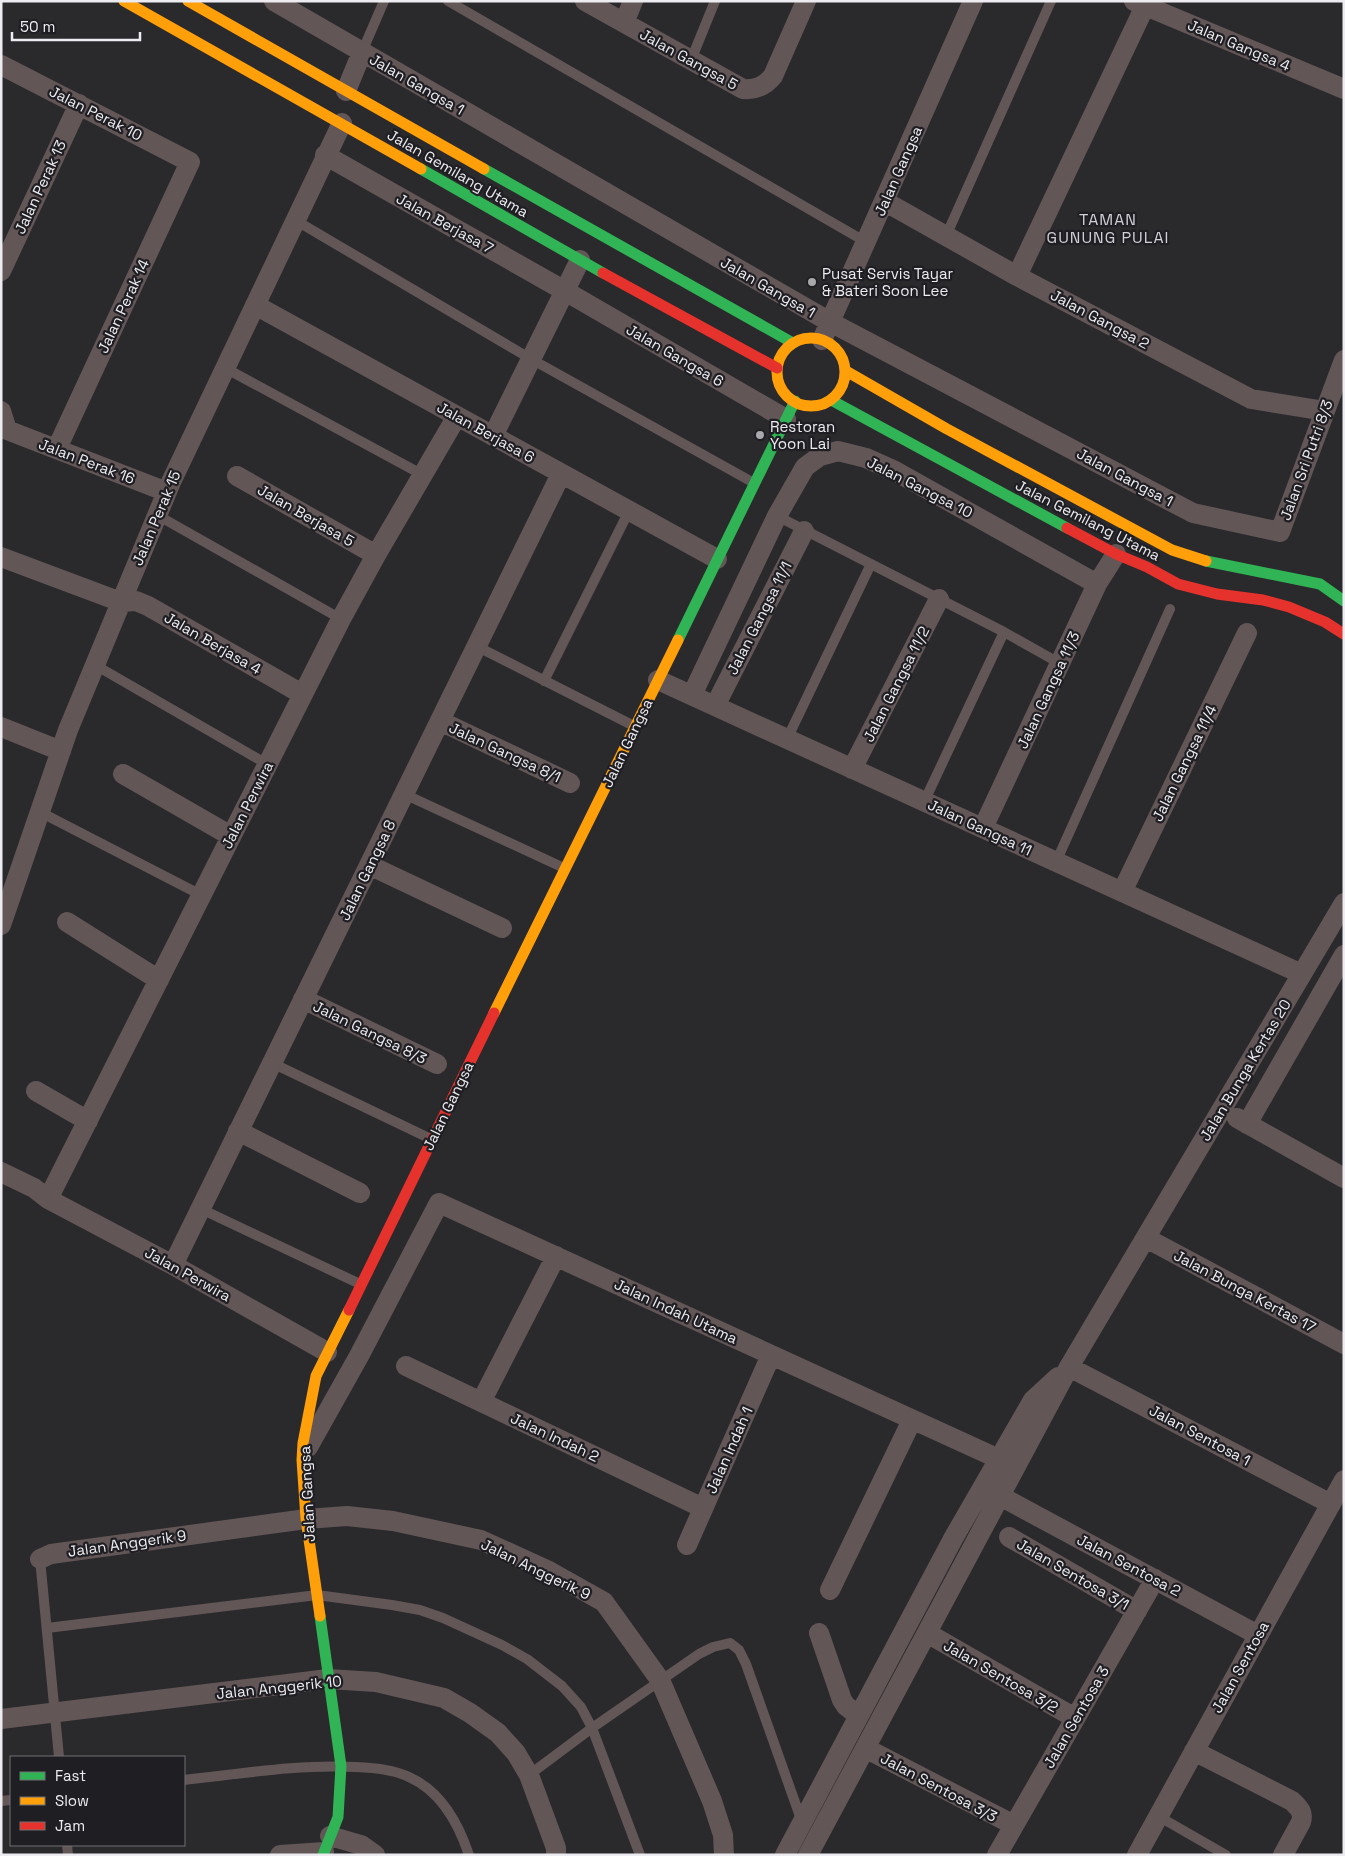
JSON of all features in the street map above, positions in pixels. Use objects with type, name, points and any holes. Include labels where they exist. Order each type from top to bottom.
[{"type":"main road","name":"Jalan Gemilang Utama","points":[[124,1],[342,123],[580,260],[778,368]]},
{"type":"main road","name":"Jalan Gemilang Utama","points":[[188,1],[793,343]]},
{"type":"main road","points":[[826,331],[831,344],[844,361],[846,371],[844,382],[839,392],[821,405],[810,406],[795,401],[782,390],[778,380],[778,368],[783,354],[793,343],[802,339],[812,338],[826,331]]},
{"type":"main road","name":"Jalan Gemilang Utama","points":[[846,371],[947,429],[1172,550],[1209,562],[1320,584],[1344,601]]},
{"type":"main road","name":"Jalan Gemilang Utama","points":[[830,400],[1116,554],[1147,567],[1178,584],[1216,594],[1263,600],[1289,607],[1325,622],[1344,634]]},
{"type":"main road","name":"Jalan Gangsa","points":[[326,1847],[338,1816],[341,1766],[306,1519],[302,1452],[316,1376],[795,401]]},
{"type":"street","name":"Jalan Gangsa 1","points":[[274,1],[826,331],[1193,513],[1280,532]]},
{"type":"street","name":"Jalan Gangsa 5","points":[[585,1],[743,90],[753,90],[761,87],[768,83],[773,76],[806,1]]},
{"type":"street","points":[[624,23],[634,1]]},
{"type":"street","name":"Jalan Gangsa","points":[[826,331],[973,1]]},
{"type":"street","points":[[1017,276],[1140,4]]},
{"type":"street","name":"Jalan Gangsa 4","points":[[1140,4],[1344,89]]},
{"type":"street","points":[[346,91],[362,52]]},
{"type":"street","name":"Jalan Perak 10","points":[[1,65],[190,162]]},
{"type":"street","name":"Jalan Perak 13","points":[[1,271],[79,104]]},
{"type":"street","name":"Jalan Perak 15","points":[[1,925],[61,751],[157,515],[325,155],[342,123]]},
{"type":"street","name":"Jalan Berjasa 7","points":[[325,155],[565,291]]},
{"type":"street","name":"Jalan Perak 14","points":[[58,450],[59,444],[190,162]]},
{"type":"street","name":"Jalan Gangsa 2","points":[[884,201],[1017,276],[1251,399],[1325,411]]},
{"type":"street","points":[[493,436],[580,260]]},
{"type":"street","name":"Jalan Gangsa 6","points":[[565,291],[786,419]]},
{"type":"street","name":"Jalan Berjasa 6","points":[[255,305],[717,560]]},
{"type":"street","name":"Jalan Sri Putri 8/3","points":[[1280,532],[1344,360]]},
{"type":"street","name":"Jalan Perak 16","points":[[1,411],[7,430],[167,492]]},
{"type":"street","name":"Jalan Perwira","points":[[48,1199],[341,619],[457,416]]},
{"type":"street","points":[[907,442],[917,453],[921,462],[924,472],[923,487]]},
{"type":"street","name":"Jalan Gangsa 10","points":[[692,695],[777,516],[805,467],[820,456],[838,451],[866,458],[895,472],[1097,584]]},
{"type":"street","name":"Jalan Gangsa 8","points":[[173,1266],[561,474]]},
{"type":"street","name":"Jalan Berjasa 5","points":[[237,476],[376,555]]},
{"type":"street","name":"Jalan Gangsa 11/1","points":[[715,706],[804,530]]},
{"type":"street","name":"Jalan Gangsa 11/3","points":[[983,828],[1097,584],[1116,554]]},
{"type":"street","name":"Jalan Berjasa 4","points":[[1,557],[121,602],[136,601],[148,606],[302,694]]},
{"type":"street","name":"Jalan Gangsa 11/2","points":[[852,769],[939,599]]},
{"type":"street","name":"Jalan Gangsa 11/4","points":[[1122,892],[1247,633]]},
{"type":"street","name":"Jalan Gangsa 11","points":[[658,680],[1302,974]]},
{"type":"street","name":"Jalan Gangsa 8/1","points":[[440,721],[570,783]]},
{"type":"street","points":[[1,727],[61,751]]},
{"type":"street","points":[[123,774],[231,836]]},
{"type":"street","points":[[370,865],[502,928]]},
{"type":"street","name":"Jalan Bunga Kertas 20","points":[[1069,1367],[1344,903]]},
{"type":"street","points":[[67,922],[159,980]]},
{"type":"street","name":"Jalan Bunga Kertas 20","points":[[1247,1124],[1344,955]]},
{"type":"street","name":"Jalan Gangsa 8/3","points":[[303,999],[437,1064]]},
{"type":"street","points":[[36,1091],[88,1121]]},
{"type":"street","points":[[1222,1109],[1344,1178]]},
{"type":"street","points":[[238,1131],[360,1193]]},
{"type":"street","name":"Jalan Perwira","points":[[1,1172],[34,1188],[48,1199],[327,1352]]},
{"type":"street","name":"Jalan Indah Utama","points":[[302,1452],[307,1449],[359,1356],[439,1203],[999,1459]]},
{"type":"street","name":"Jalan Bunga Kertas 17","points":[[1146,1238],[1344,1344]]},
{"type":"street","points":[[481,1402],[556,1256]]},
{"type":"street","name":"Jalan Indah 1","points":[[687,1545],[771,1355]]},
{"type":"street","name":"Jalan Indah 2","points":[[406,1366],[704,1508]]},
{"type":"street","points":[[785,1855],[954,1537],[1033,1400],[1069,1367]]},
{"type":"street","points":[[808,1855],[1069,1367]]},
{"type":"street","name":"Jalan Sentosa 1","points":[[1069,1367],[1331,1504]]},
{"type":"street","points":[[830,1590],[912,1420]]},
{"type":"street","name":"Jalan Sentosa","points":[[1137,1855],[1344,1480]]},
{"type":"street","name":"Jalan Sentosa 2","points":[[1000,1496],[1258,1635]]},
{"type":"street","name":"Jalan Anggerik 9","points":[[40,1558],[52,1554],[306,1519],[347,1516],[393,1521],[482,1540],[546,1570],[604,1602],[660,1680],[712,1801],[723,1834],[724,1855]]},
{"type":"street","name":"Jalan Sentosa 3/1","points":[[1009,1537],[1137,1611]]},
{"type":"street","name":"Jalan Sentosa 3","points":[[997,1855],[1155,1579]]},
{"type":"street","points":[[819,1633],[842,1700],[846,1706],[859,1716]]},
{"type":"street","name":"Jalan Sentosa 3/2","points":[[927,1633],[1075,1718]]},
{"type":"street","name":"Jalan Anggerik 10","points":[[1,1719],[328,1679],[376,1682],[444,1698],[470,1713],[498,1733],[516,1753],[529,1774],[556,1848],[556,1855]]},
{"type":"street","name":"Jalan Sentosa 3/3","points":[[865,1748],[1014,1825]]},
{"type":"street","points":[[1194,1752],[1292,1801],[1300,1808],[1303,1817],[1282,1855]]},
{"type":"street","points":[[280,1855],[326,1847],[361,1845],[375,1855]]},
{"type":"lane","points":[[362,52],[384,1]]},
{"type":"lane","points":[[448,1],[866,242]]},
{"type":"lane","points":[[691,60],[715,1]]},
{"type":"lane","points":[[946,236],[1051,1]]},
{"type":"lane","points":[[295,220],[532,359],[755,483]]},
{"type":"lane","points":[[225,368],[423,475]]},
{"type":"lane","points":[[544,680],[629,511]]},
{"type":"lane","points":[[157,515],[341,619]]},
{"type":"lane","points":[[777,516],[1004,632],[1061,664]]},
{"type":"lane","points":[[787,738],[871,564]]},
{"type":"lane","points":[[1056,862],[1170,609]]},
{"type":"lane","points":[[924,802],[1004,632]]},
{"type":"lane","points":[[476,646],[635,727]]},
{"type":"lane","points":[[95,665],[267,764]]},
{"type":"lane","points":[[404,794],[565,869]]},
{"type":"lane","points":[[40,812],[201,895]]},
{"type":"lane","points":[[272,1063],[432,1140]]},
{"type":"lane","points":[[201,1209],[360,1284]]},
{"type":"lane","points":[[40,1558],[59,1756]]},
{"type":"lane","points":[[47,1628],[317,1595],[366,1600],[420,1610],[443,1618],[502,1645],[534,1664],[562,1686],[581,1707],[592,1728],[640,1855]]},
{"type":"lane","points":[[529,1774],[699,1654],[730,1642],[739,1650],[746,1664],[802,1822]]},
{"type":"lane","points":[[185,1780],[303,1767],[379,1768],[411,1778],[432,1794],[451,1814],[463,1835],[469,1855]]},
{"type":"lane","points":[[1158,1816],[1226,1855]]},
{"type":"traffic: fast","points":[[421,169],[603,273]]},
{"type":"traffic: fast","points":[[484,169],[793,343]]},
{"type":"traffic: fast","points":[[831,400],[1067,528]]},
{"type":"traffic: fast","points":[[678,640],[795,401]]},
{"type":"traffic: fast","points":[[1206,561],[1320,584],[1344,601]]},
{"type":"traffic: fast","points":[[320,1616],[341,1766],[338,1817],[323,1855]]},
{"type":"traffic: slow","points":[[124,1],[421,169]]},
{"type":"traffic: slow","points":[[188,1],[484,169]]},
{"type":"traffic: slow","points":[[811,338],[824,341],[835,348],[842,359],[845,372],[842,385],[835,396],[824,403],[811,406],[798,403],[787,396],[780,385],[777,372],[780,359],[787,348],[798,341],[811,338]]},
{"type":"traffic: slow","points":[[846,371],[947,429],[1172,550],[1206,561]]},
{"type":"traffic: slow","points":[[494,1013],[678,640]]},
{"type":"traffic: slow","points":[[320,1616],[306,1519],[302,1460],[303,1443],[316,1376],[349,1310]]},
{"type":"traffic: jam","points":[[603,273],[777,368]]},
{"type":"traffic: jam","points":[[1067,528],[1178,584],[1217,594],[1263,600],[1289,607],[1325,622],[1344,634]]},
{"type":"traffic: jam","points":[[349,1310],[494,1013]]},
{"type":"place","name":"Pusat Servis Tayar & Bateri Soon Lee","points":[[812,282]]},
{"type":"place","name":"Restoran Yoon Lai","points":[[760,435]]},
{"type":"district","name":"TAMAN GUNUNG PULAI","points":[[1108,228]]}]
